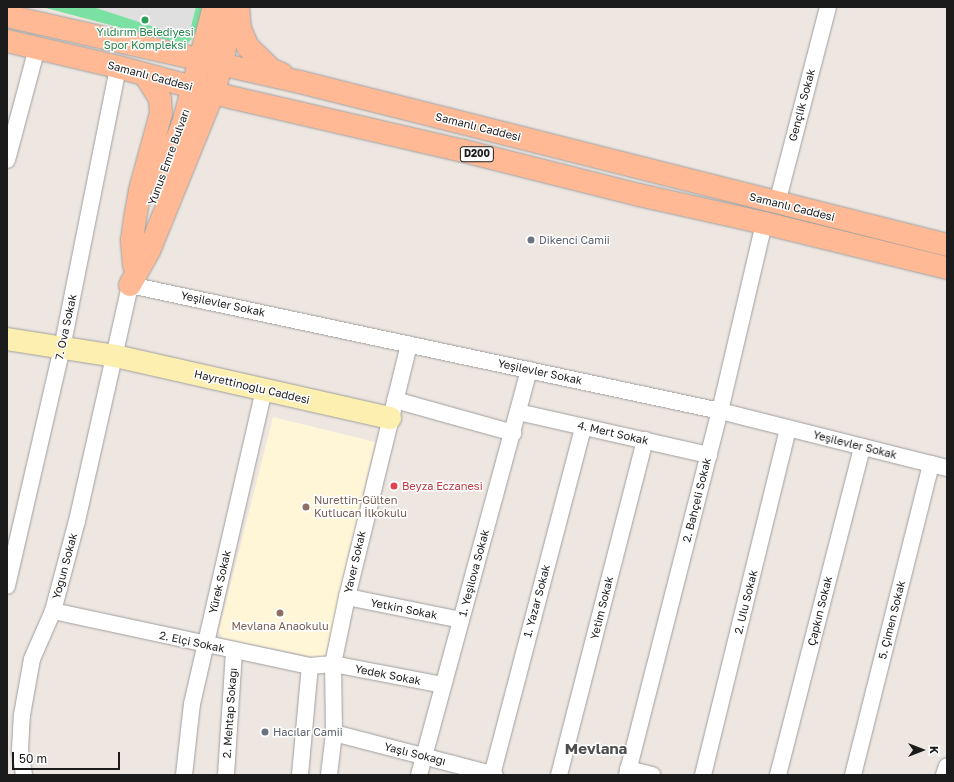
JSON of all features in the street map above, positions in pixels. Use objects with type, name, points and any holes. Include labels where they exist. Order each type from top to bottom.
[{"type":"main road","points":[[212,61],[214,7]]},
{"type":"main road","points":[[212,61],[233,7]]},
{"type":"main road","points":[[238,7],[240,29],[248,47],[272,70],[300,82]]},
{"type":"main road","name":"Samanlı Caddesi","points":[[7,16],[300,82],[947,245]]},
{"type":"main road","name":"Samanlı Caddesi","points":[[7,41],[118,67],[203,90],[460,150],[698,209],[764,223],[947,268]]},
{"type":"main road","name":"Yunus Emre Bulvarı","points":[[132,275],[142,227],[183,124],[203,90],[212,61]]},
{"type":"main road","points":[[132,275],[132,240],[140,190],[161,113],[160,99],[145,75]]},
{"type":"main road","points":[[7,339],[62,348]]},
{"type":"main road","name":"Hayrettinoğlu Caddesi","points":[[62,348],[115,356],[264,390],[393,409]]},
{"type":"street","name":"Gençlik Sokak","points":[[777,203],[828,7]]},
{"type":"street","points":[[7,160],[37,48]]},
{"type":"street","name":"7. Ova Sokak","points":[[7,586],[12,542],[62,348],[118,67]]},
{"type":"street","name":"2. Bahçeli Sokak","points":[[627,772],[720,411],[764,223]]},
{"type":"street","name":"Yeşilevler Sokak","points":[[132,275],[408,344],[720,411],[947,468]]},
{"type":"street","name":"Yoğun Sokak","points":[[24,775],[20,750],[23,708],[32,659],[52,611],[76,521],[115,356],[132,275]]},
{"type":"street","name":"Yaver Sokak","points":[[328,775],[334,733],[333,664],[347,597],[408,344]]},
{"type":"street","name":"1. Yeşilova Sokak","points":[[419,775],[530,370]]},
{"type":"street","name":"Yürek Sokak","points":[[184,775],[192,704],[264,390]]},
{"type":"street","points":[[393,409],[513,433]]},
{"type":"street","name":"4. Mert Sokak","points":[[518,412],[709,455]]},
{"type":"street","name":"1. Yazar Sokak","points":[[493,775],[583,427]]},
{"type":"street","name":"2. Ulu Sokak","points":[[703,775],[788,428]]},
{"type":"street","name":"Yetim Sokak","points":[[559,775],[645,440]]},
{"type":"street","name":"Çapkın Sokak","points":[[778,775],[862,447]]},
{"type":"street","name":"5. Çimen Sokak","points":[[853,775],[931,464]]},
{"type":"street","name":"Yetkin Sokak","points":[[347,597],[461,620]]},
{"type":"street","name":"2. Elçi Sokak","points":[[52,611],[310,666],[333,664]]},
{"type":"street","name":"2. Mehtap Sokağı","points":[[226,775],[234,651]]},
{"type":"street","name":"Yedek Sokak","points":[[333,664],[443,685]]},
{"type":"street","points":[[300,775],[310,666]]},
{"type":"street","name":"Yaşlı Sokağı","points":[[334,733],[493,775]]},
{"type":"street","points":[[944,775],[947,766]]},
{"type":"street","points":[[627,772],[652,775]]},
{"type":"shaded area","points":[[93,7],[196,7],[188,38]]},
{"type":"shaded area","name":"Nurettin-Gülten Kutlucan İlkokulu","points":[[273,417],[375,442],[325,659],[222,638],[219,630]]},
{"type":"green space","name":"Yıldırım Belediyesi Spor Kompleksi","points":[[42,7],[204,7],[198,32],[186,45]]},
{"type":"place","name":"Yıldırım Belediyesi Spor Kompleksi","points":[[145,20]]},
{"type":"place","name":"Dikenci Camii","points":[[531,240]]},
{"type":"place","name":"Beyza Eczanesi","points":[[394,486]]},
{"type":"place","name":"Nurettin-Gülten Kutlucan İlkokulu","points":[[306,507]]},
{"type":"place","name":"Mevlana Anaokulu","points":[[280,613]]},
{"type":"place","name":"Hacılar Camii","points":[[265,732]]},
{"type":"district","name":"Mevlana","points":[[596,749]]}]
